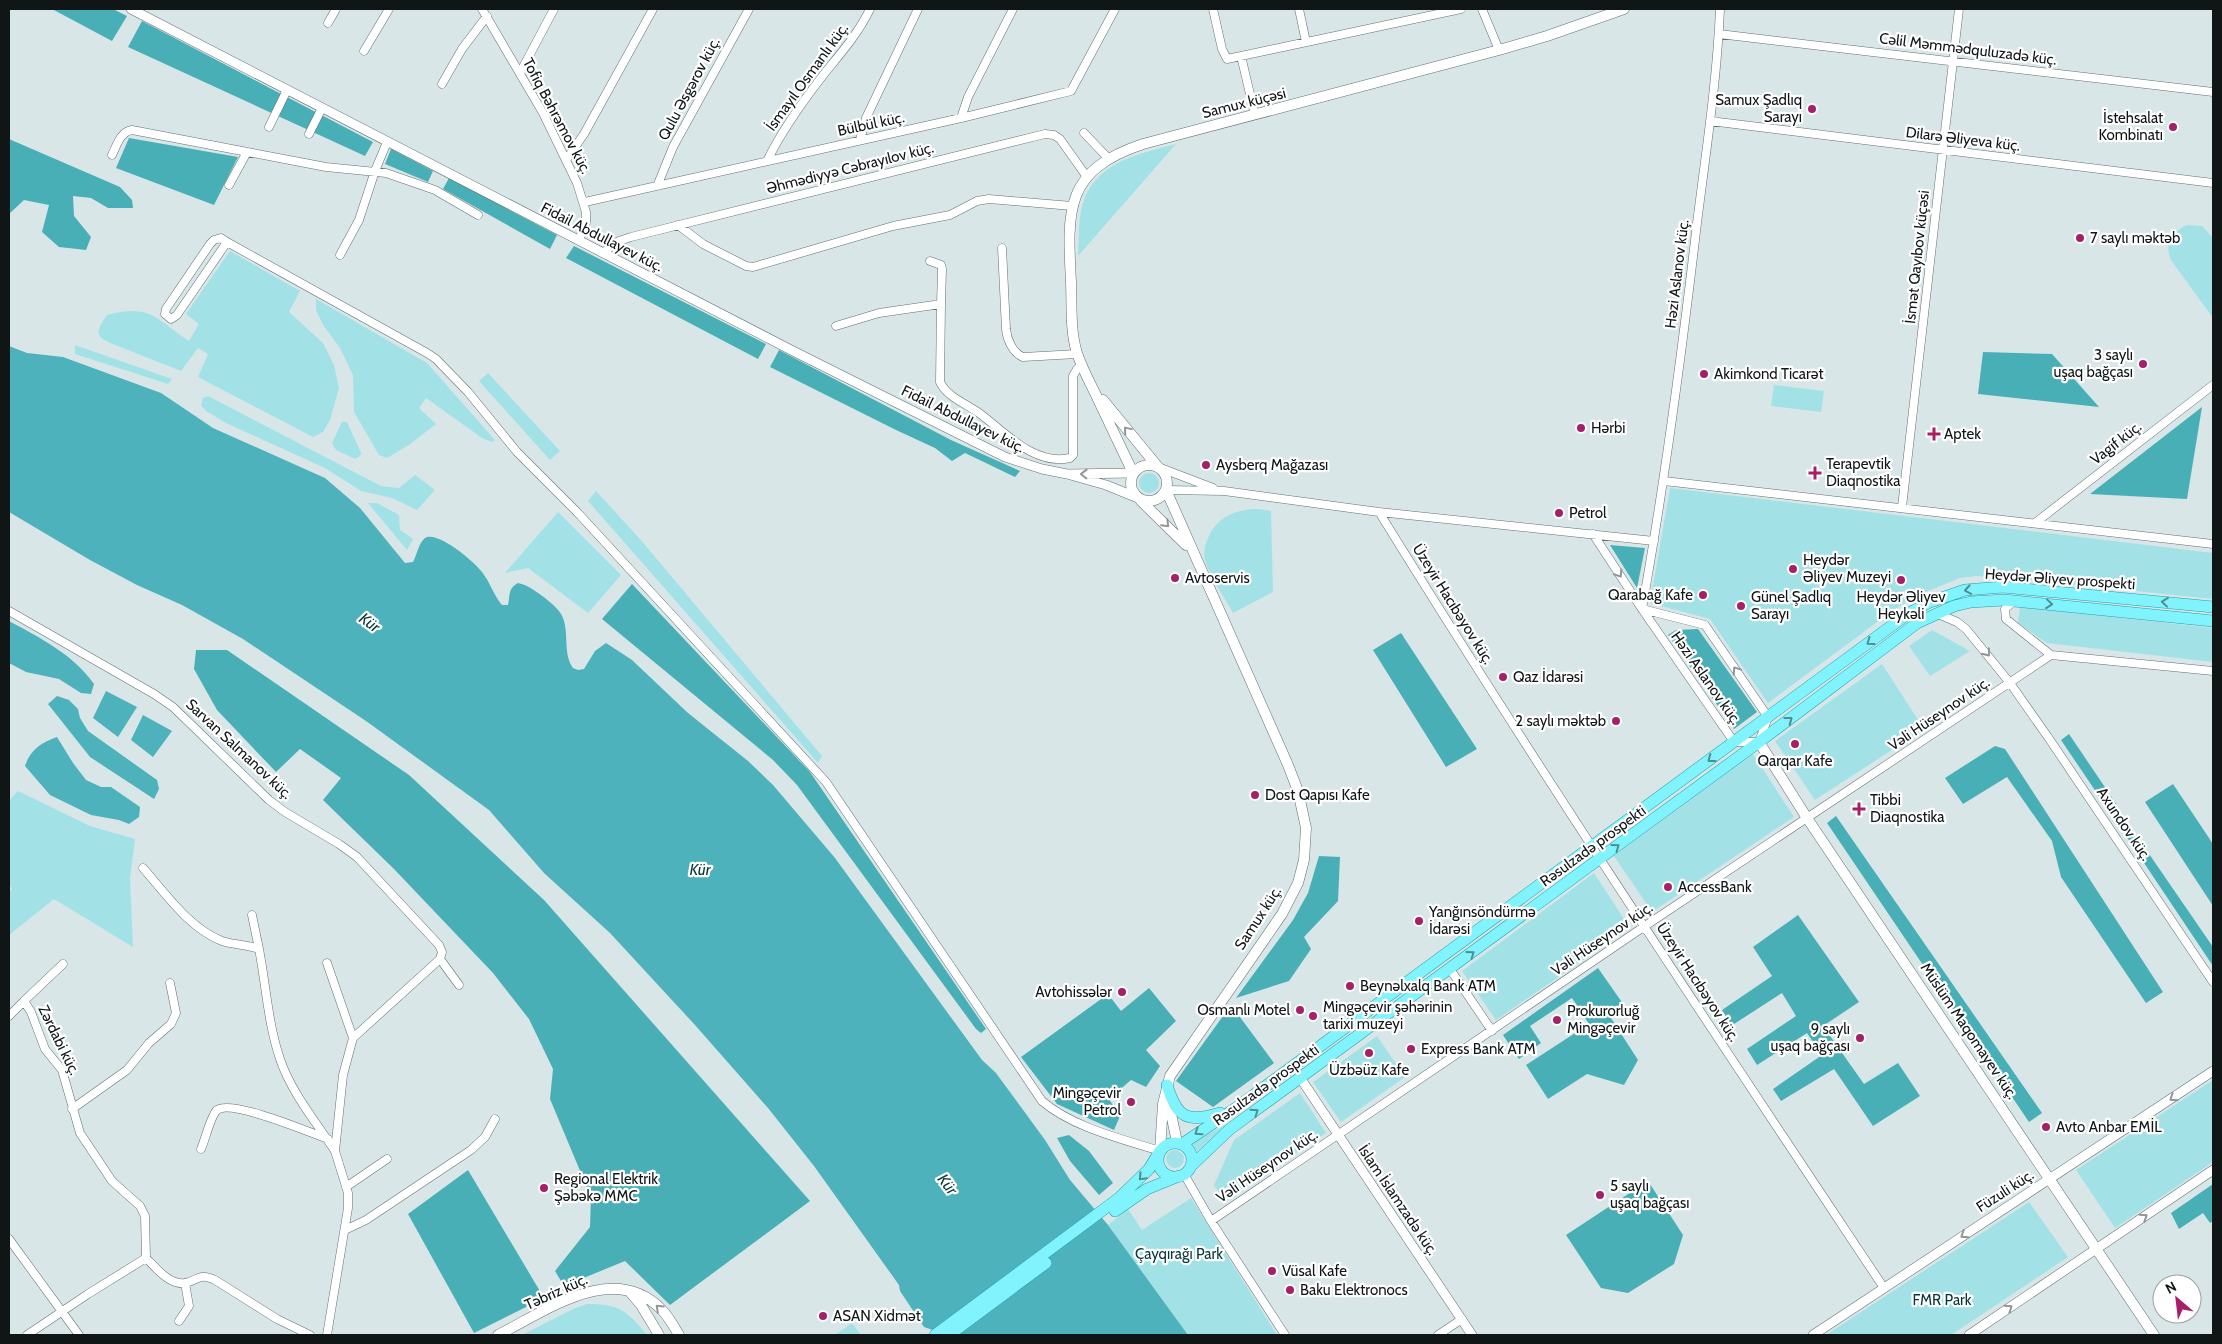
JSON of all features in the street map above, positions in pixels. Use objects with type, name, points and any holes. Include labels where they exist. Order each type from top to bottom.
[{"type":"main road","name":"Samux küçəsi","points":[[1092,387],[1077,354],[1073,335],[1069,255],[1072,206],[1076,194],[1087,177],[1108,158],[1142,144],[1499,50],[1547,36],[1624,9]]},
{"type":"main road","points":[[1092,387],[1167,480],[1164,495],[1154,501],[1143,501],[1138,498]]},
{"type":"main road","points":[[1092,387],[1133,474]]},
{"type":"main road","points":[[1158,467],[1147,464],[1137,469],[1133,474],[1130,484],[1131,490],[1192,551]]},
{"type":"main road","name":"Samux küç.","points":[[1160,1151],[1161,1118],[1167,1085],[1175,1067],[1282,914],[1298,883],[1306,848],[1306,828],[1298,790],[1255,687],[1166,490]]},
{"type":"main road","name":"Heydər Əliyev prospekti","points":[[1909,613],[1930,602],[1965,590],[2002,587],[2213,607]]},
{"type":"main road","name":"Heydər Əliyev prospekti","points":[[1917,623],[1936,613],[1970,602],[2014,601],[2213,621]]},
{"type":"main road","name":"Rəsulzadə prospekti","points":[[1180,1143],[1236,1108],[1909,613]]},
{"type":"main road","name":"Rəsulzadə prospekti","points":[[1185,1172],[1230,1129],[1301,1079],[1759,742],[1917,623]]},
{"type":"main road","name":"Müslüm Maqomayev küç.","points":[[1759,742],[1807,818],[2154,1335]]},
{"type":"main road","points":[[1167,1085],[1176,1107],[1185,1116],[1190,1118],[1209,1117],[1236,1108]]},
{"type":"main road","points":[[935,1335],[1122,1201],[1185,1172],[1192,1160],[1190,1150],[1180,1143],[1176,1132],[1168,1102],[1167,1085]]},
{"type":"main road","points":[[949,1335],[1122,1201],[1167,1144],[1180,1143]]},
{"type":"main road","points":[[1160,1151],[1158,1157],[1160,1168],[1168,1175],[1185,1172]]},
{"type":"main road","name":"Təbriz küç.","points":[[498,1335],[589,1291],[609,1288],[630,1291]]},
{"type":"main road","points":[[630,1291],[659,1335]]},
{"type":"main road","points":[[630,1291],[647,1298],[661,1309],[679,1335]]},
{"type":"street","name":"Fidail Abdullayev küç.","points":[[131,9],[795,352],[1004,457],[1042,469],[1067,474]]},
{"type":"street","points":[[328,22],[336,9]]},
{"type":"street","points":[[364,51],[389,9]]},
{"type":"street","name":"Tofiq Bəhrəmov küç.","points":[[482,9],[520,72],[566,160],[585,202],[586,222],[579,240]]},
{"type":"street","points":[[520,72],[554,9]]},
{"type":"street","points":[[566,160],[584,134],[653,9]]},
{"type":"street","name":"Qulu Əsgərov küç.","points":[[658,184],[673,147],[749,9]]},
{"type":"street","name":"İsmayıl Osmanlı küç.","points":[[767,161],[782,133],[823,75],[852,40],[870,9]]},
{"type":"street","points":[[860,140],[866,118],[918,9]]},
{"type":"street","points":[[961,118],[968,97],[1013,9]]},
{"type":"street","name":"Bülbül küç.","points":[[585,202],[658,184],[961,118],[1071,91],[1075,87],[1084,63],[1115,9]]},
{"type":"street","points":[[1213,9],[1224,56],[1227,59],[1461,9]]},
{"type":"street","points":[[1298,9],[1306,42]]},
{"type":"street","points":[[1482,9],[1499,50]]},
{"type":"street","name":"Həzi Aslanov küç.","points":[[1642,609],[1664,481],[1710,120],[1720,9]]},
{"type":"street","name":"İsmət Qayıbov küçəsi","points":[[1902,507],[1959,9]]},
{"type":"street","points":[[442,84],[462,49],[486,16]]},
{"type":"street","name":"Cəlil Məmmədquluzadə küç.","points":[[1719,34],[2213,92]]},
{"type":"street","points":[[1241,56],[1255,115]]},
{"type":"street","points":[[269,127],[287,90]]},
{"type":"street","points":[[309,134],[322,108]]},
{"type":"street","name":"Dilarə Əliyeva küç.","points":[[1710,120],[2213,183]]},
{"type":"street","points":[[112,155],[121,136],[126,131],[132,130],[326,167],[375,171],[400,177],[435,190],[478,215]]},
{"type":"street","points":[[1084,133],[1108,158]]},
{"type":"street","name":"Əhmədiyyə Cəbrayılov küç.","points":[[604,252],[619,241],[631,236],[1045,134],[1054,135],[1060,139],[1087,177]]},
{"type":"street","points":[[340,255],[359,220],[387,142]]},
{"type":"street","points":[[229,185],[247,152]]},
{"type":"street","points":[[678,225],[703,244],[746,266],[754,268],[885,229],[950,215],[977,201],[989,199],[1072,206]]},
{"type":"street","points":[[227,242],[177,315],[171,318],[168,317],[165,314],[166,309],[210,244],[217,238],[227,242],[427,353],[450,373],[517,452],[577,512],[826,782],[1042,1101],[1052,1109],[1107,1134],[1160,1151]]},
{"type":"street","points":[[1002,248],[1007,338],[1014,350],[1023,357],[1077,354]]},
{"type":"street","points":[[930,261],[941,265],[942,269],[940,382],[944,390],[978,412],[1026,449],[1063,460],[1073,455],[1074,376],[1077,369],[1082,366]]},
{"type":"street","points":[[836,326],[879,313],[941,304]]},
{"type":"street","name":"Vagif küç.","points":[[2035,522],[2213,386]]},
{"type":"street","points":[[1158,467],[1224,491]]},
{"type":"street","points":[[1067,474],[1133,474]]},
{"type":"street","points":[[1067,474],[1106,485],[1138,498]]},
{"type":"street","points":[[1664,481],[2035,522],[2213,544]]},
{"type":"street","points":[[1166,490],[1224,491],[1379,512],[1654,541]]},
{"type":"street","name":"Üzeyir Hacıbəyov küç.","points":[[1379,512],[1593,847],[1884,1288]]},
{"type":"street","name":"Həzi Aslanov küç.","points":[[1593,534],[1642,609],[1734,742],[1759,742]]},
{"type":"street","points":[[2014,601],[2005,609],[2006,619],[2050,655],[2213,671]]},
{"type":"street","points":[[1642,609],[1705,625],[1768,717],[1759,742]]},
{"type":"street","name":"Sarvan Salmanov küç.","points":[[9,611],[154,694],[173,707],[269,800],[357,857],[439,945],[442,952],[440,959],[459,985]]},
{"type":"street","name":"Axundov küç.","points":[[1936,613],[1958,622],[1966,628],[2010,683],[2213,982]]},
{"type":"street","name":"Vəli Hüseynov küç.","points":[[1211,1221],[1645,926],[2050,655]]},
{"type":"street","points":[[143,868],[194,923],[220,940],[246,944],[259,949]]},
{"type":"street","points":[[252,915],[280,1060],[291,1084],[335,1151],[346,1187],[348,1208],[326,1335]]},
{"type":"street","points":[[335,1151],[342,1075],[353,1038],[440,959]]},
{"type":"street","points":[[327,963],[353,1038]]},
{"type":"street","points":[[24,1000],[63,964]]},
{"type":"street","points":[[1450,969],[1492,1031]]},
{"type":"street","points":[[72,1109],[127,1070],[149,1043],[171,1024],[176,1013],[170,983]]},
{"type":"street","name":"Zərdabi küç.","points":[[9,1016],[24,1000],[31,1012],[45,1049],[62,1070],[80,1133],[119,1190],[140,1206],[145,1216],[146,1258]]},
{"type":"street","name":"Füzuli küç.","points":[[1812,1335],[2213,1070]]},
{"type":"street","name":"İslam İslamzadə küç.","points":[[1301,1079],[1472,1335]]},
{"type":"street","points":[[202,1149],[216,1111],[223,1106],[240,1108],[328,1139]]},
{"type":"street","points":[[345,1230],[366,1220],[471,1150],[485,1137],[495,1119]]},
{"type":"street","points":[[346,1187],[386,1159]]},
{"type":"street","points":[[1969,1335],[2213,1170]]},
{"type":"street","points":[[1185,1172],[1211,1221],[1285,1335]]},
{"type":"street","points":[[9,1239],[79,1335]]},
{"type":"street","points":[[27,1335],[61,1311],[146,1258],[168,1279],[185,1283],[197,1277],[206,1276],[277,1319],[310,1335]]},
{"type":"street","points":[[179,1321],[189,1306],[185,1283]]},
{"type":"street","points":[[1438,1335],[1462,1320]]},
{"type":"green space","points":[[1176,144],[1078,256],[1082,206],[1088,191],[1096,179],[1119,162],[1133,156]]},
{"type":"green space","points":[[2187,225],[2202,226],[2213,238],[2213,318],[2171,260],[2169,254],[2170,239],[2177,231]]},
{"type":"green space","points":[[230,251],[300,291],[289,312],[323,343],[334,365],[339,388],[330,420],[323,432],[313,437],[198,377],[208,354],[198,348],[181,371],[110,343],[101,338],[98,332],[107,315],[133,311],[152,315],[189,341],[199,324],[186,314]]},
{"type":"green space","points":[[316,299],[427,363],[495,440],[492,442],[482,438],[426,398],[419,408],[436,424],[409,445],[387,458],[379,455],[354,412],[353,375],[340,348],[323,325],[316,310]]},
{"type":"green space","points":[[75,345],[172,379],[168,384],[75,354]]},
{"type":"green space","points":[[488,373],[560,451],[550,460],[479,381]]},
{"type":"green space","points":[[1774,385],[1824,391],[1821,412],[1771,406]]},
{"type":"green space","points":[[208,396],[381,486],[399,488],[415,475],[435,490],[417,510],[392,498],[361,491],[325,468],[226,423],[206,411],[201,405],[203,398]]},
{"type":"green space","points":[[342,422],[347,422],[361,453],[355,459],[336,450],[332,443]]},
{"type":"green space","points":[[1145,473],[1153,473],[1159,479],[1159,487],[1153,493],[1145,493],[1139,487],[1139,479]]},
{"type":"green space","points":[[1670,488],[2213,553],[2213,599],[2021,579],[1977,576],[1960,578],[1916,596],[1892,611],[1768,703],[1710,619],[1650,603]]},
{"type":"green space","points":[[596,491],[640,539],[822,756],[818,763],[588,501]]},
{"type":"green space","points":[[368,503],[377,503],[399,515],[400,530],[413,539],[407,550]]},
{"type":"green space","points":[[1259,509],[1271,511],[1273,592],[1233,613],[1207,567],[1204,557],[1205,546],[1212,530],[1222,519],[1243,510]]},
{"type":"green space","points":[[558,512],[621,575],[588,613],[528,568],[505,573]]},
{"type":"green space","points":[[2020,607],[2213,628],[2213,662],[2047,643],[2018,623]]},
{"type":"green space","points":[[1932,630],[1970,651],[1930,676],[1909,646]]},
{"type":"green space","points":[[1882,664],[1924,729],[1815,800],[1775,741]]},
{"type":"green space","points":[[1753,754],[1794,817],[1652,912],[1614,856]]},
{"type":"green space","points":[[18,791],[90,826],[135,839],[130,878],[133,947],[54,899],[9,935],[9,893],[12,889],[9,884],[9,801]]},
{"type":"green space","points":[[1594,873],[1630,928],[1496,1020],[1462,971]]},
{"type":"green space","points":[[1377,1036],[1405,1077],[1341,1122],[1313,1082]]},
{"type":"green space","points":[[2213,1080],[2213,1162],[2115,1228],[2076,1170]]},
{"type":"green space","points":[[1300,1093],[1326,1133],[1224,1201],[1214,1185],[1234,1140]]},
{"type":"green space","points":[[1227,1124],[1197,1151],[1191,1143]]},
{"type":"green space","points":[[1175,1150],[1181,1153],[1184,1159],[1181,1165],[1175,1168],[1169,1165],[1166,1159],[1169,1153]]},
{"type":"green space","name":"Çayqırağı Park","points":[[1191,1198],[1277,1335],[1188,1335],[1108,1225],[1128,1209],[1142,1230]]},
{"type":"green space","name":"FMR Park","points":[[2029,1202],[2068,1257],[1951,1335],[1826,1335]]},
{"type":"green space","points":[[587,1304],[607,1305],[622,1310],[647,1335],[522,1335],[573,1309]]},
{"type":"green space","points":[[852,1323],[861,1335],[835,1335]]},
{"type":"shaded area","points":[[52,9],[113,9],[127,16],[112,41]]},
{"type":"shaded area","points":[[142,21],[373,142],[365,156],[128,47]]},
{"type":"shaded area","points":[[129,138],[238,157],[214,205],[116,168]]},
{"type":"shaded area","points":[[9,139],[120,187],[132,200],[133,208],[108,208],[91,198],[73,196],[74,216],[91,237],[86,250],[59,247],[42,232],[49,205],[24,200],[9,214]]},
{"type":"shaded area","points":[[391,149],[433,171],[428,182],[385,164]]},
{"type":"shaded area","points":[[449,178],[557,235],[550,249],[443,189]]},
{"type":"shaded area","points":[[574,246],[766,344],[758,359],[566,258]]},
{"type":"shaded area","points":[[779,350],[951,440],[1020,471],[1015,477],[965,453],[952,461],[935,448],[770,367]]},
{"type":"shaded area","points":[[1983,352],[2052,354],[2099,407],[1978,394]]},
{"type":"shaded area","points":[[2202,407],[2187,499],[2090,494]]},
{"type":"shaded area","points":[[1610,545],[1645,548],[1637,588]]},
{"type":"shaded area","points":[[632,584],[810,772],[986,1029],[981,1033],[976,1029],[797,785],[773,760],[602,619]]},
{"type":"shaded area","points":[[1698,629],[1757,712],[1734,729],[1668,635],[1676,630]]},
{"type":"shaded area","points":[[1401,633],[1477,749],[1446,767],[1373,650]]},
{"type":"shaded area","points":[[196,650],[227,650],[409,775],[544,900],[810,1201],[670,1305],[625,1261],[564,1286],[555,1271],[590,1227],[591,1197],[550,1099],[553,1069],[529,1019],[493,973],[394,869],[323,800],[341,778],[300,749],[276,772],[217,710],[194,669]]},
{"type":"shaded area","points":[[2069,734],[2117,805],[2109,811],[2061,740]]},
{"type":"shaded area","points":[[1995,746],[2005,749],[2163,992],[2146,1003],[2061,877],[2052,841],[2007,777],[1963,804],[1945,778]]},
{"type":"shaded area","points":[[2173,784],[2213,844],[2213,906],[2145,802]]},
{"type":"shaded area","points":[[1836,816],[2042,1113],[2029,1122],[1827,823]]},
{"type":"shaded area","points":[[2123,816],[2213,947],[2213,966],[2116,821]]},
{"type":"shaded area","points":[[1319,856],[1340,857],[1338,901],[1304,937],[1311,949],[1289,981],[1236,998],[1293,920],[1308,893]]},
{"type":"shaded area","points":[[1798,915],[1859,1002],[1823,1026],[1864,1084],[1898,1063],[1920,1096],[1873,1126],[1834,1069],[1781,1101],[1773,1089],[1822,1055],[1807,1033],[1757,1065],[1747,1049],[1796,1016],[1782,993],[1731,1026],[1722,1010],[1772,976],[1753,947]]},
{"type":"shaded area","points":[[1598,968],[1626,1008],[1611,1018],[1638,1060],[1624,1085],[1587,1074],[1548,1099],[1526,1065],[1589,1024],[1572,998],[1530,1026],[1541,1043],[1519,1059],[1503,1035]]},
{"type":"shaded area","points":[[1149,988],[1176,1021],[1146,1050],[1160,1066],[1146,1087],[1131,1080],[1109,1099],[1120,1116],[1114,1130],[1057,1104],[1021,1057],[1108,994],[1121,1011]]},
{"type":"shaded area","points":[[1231,1005],[1274,1063],[1213,1107],[1176,1081]]},
{"type":"shaded area","points":[[1069,1135],[1089,1151],[1113,1183],[1099,1195],[1070,1161],[1057,1138]]},
{"type":"shaded area","points":[[468,1170],[544,1298],[474,1333],[408,1214]]},
{"type":"shaded area","points":[[1648,1181],[1683,1235],[1674,1264],[1628,1293],[1601,1288],[1566,1235]]},
{"type":"shaded area","points":[[2213,1184],[2213,1221],[2210,1223],[2203,1213],[2179,1229],[2171,1213]]},
{"type":"water","name":"Kür","points":[[9,346],[27,353],[63,357],[161,393],[213,428],[325,478],[360,508],[405,563],[413,562],[423,540],[431,537],[455,548],[472,561],[485,576],[502,605],[508,605],[512,587],[518,583],[529,587],[539,593],[562,615],[566,631],[568,657],[573,668],[578,670],[584,669],[595,651],[606,643],[632,660],[688,713],[748,761],[773,785],[835,858],[982,1060],[996,1073],[1045,1140],[1070,1180],[1108,1225],[1188,1335],[947,1335],[924,1327],[900,1291],[899,1285],[814,1166],[768,1108],[610,933],[544,873],[489,810],[366,721],[243,639],[182,605],[137,585],[90,560],[9,512]]},
{"type":"water","points":[[9,621],[66,655],[86,673],[94,684],[91,694],[81,693],[59,679],[26,672],[9,663]]},
{"type":"water","points":[[106,691],[137,707],[118,737],[93,718]]},
{"type":"water","points":[[57,696],[69,700],[78,709],[80,718],[88,731],[157,780],[159,789],[154,799],[90,757],[48,704]]},
{"type":"water","points":[[143,715],[172,731],[153,757],[131,740]]},
{"type":"water","points":[[57,737],[86,780],[101,787],[111,787],[140,807],[139,817],[129,824],[119,820],[91,815],[50,795],[25,766],[30,755],[37,747]]},
{"type":"place","name":"Samux Şadlıq Sarayı","points":[[1812,109]]},
{"type":"place","name":"İstehsalat Kombinatı","points":[[2173,127]]},
{"type":"place","name":"7 saylı məktəb","points":[[2080,238]]},
{"type":"place","name":"3 saylı uşaq bağçası","points":[[2143,364]]},
{"type":"place","name":"Akimkond Ticarət","points":[[1704,374]]},
{"type":"place","name":"Hərbi","points":[[1581,428]]},
{"type":"place","name":"Aptek","points":[[1934,434]]},
{"type":"place","name":"Aysberq Mağazası","points":[[1206,465]]},
{"type":"place","name":"Terapevtik Diaqnostika","points":[[1815,473]]},
{"type":"place","name":"Petrol","points":[[1559,513]]},
{"type":"place","name":"Heydər Əliyev Muzeyi","points":[[1793,569]]},
{"type":"place","name":"Avtoservis","points":[[1175,578]]},
{"type":"place","name":"Heydər Əliyev Heykəli","points":[[1901,580]]},
{"type":"place","name":"Qarabağ Kafe","points":[[1703,595]]},
{"type":"place","name":"Günel Şadlıq Sarayı","points":[[1741,606]]},
{"type":"place","name":"Qaz İdarəsi","points":[[1503,677]]},
{"type":"place","name":"2 saylı məktəb","points":[[1616,721]]},
{"type":"place","name":"Qarqar Kafe","points":[[1795,744]]},
{"type":"place","name":"Dost Qapısı Kafe","points":[[1255,795]]},
{"type":"place","name":"Tibbi Diaqnostika","points":[[1859,809]]},
{"type":"place","name":"AccessBank","points":[[1668,887]]},
{"type":"place","name":"Yanğınsöndürmə İdarəsi","points":[[1419,921]]},
{"type":"place","name":"Beynəlxalq Bank ATM","points":[[1350,986]]},
{"type":"place","name":"Avtohissələr","points":[[1122,992]]},
{"type":"place","name":"Osmanlı Motel","points":[[1300,1010]]},
{"type":"place","name":"Mingəçevir şəhərinin tarixi muzeyi","points":[[1313,1016]]},
{"type":"place","name":"Prokurorluğ Mingəçevir","points":[[1557,1020]]},
{"type":"place","name":"9 saylı uşaq bağçası","points":[[1860,1038]]},
{"type":"place","name":"Express Bank ATM","points":[[1411,1049]]},
{"type":"place","name":"Üzbəüz Kafe","points":[[1369,1053]]},
{"type":"place","name":"Mingəçevir Petrol","points":[[1131,1102]]},
{"type":"place","name":"Avto Anbar EMİL","points":[[2046,1127]]},
{"type":"place","name":"Regional Elektrik Şəbəkə MMC","points":[[544,1188]]},
{"type":"place","name":"5 saylı uşaq bağçası","points":[[1600,1195]]},
{"type":"place","name":"Vüsal Kafe","points":[[1272,1271]]},
{"type":"place","name":"Baku Elektronocs","points":[[1290,1290]]},
{"type":"place","name":"ASAN Xidmət","points":[[823,1316]]}]
